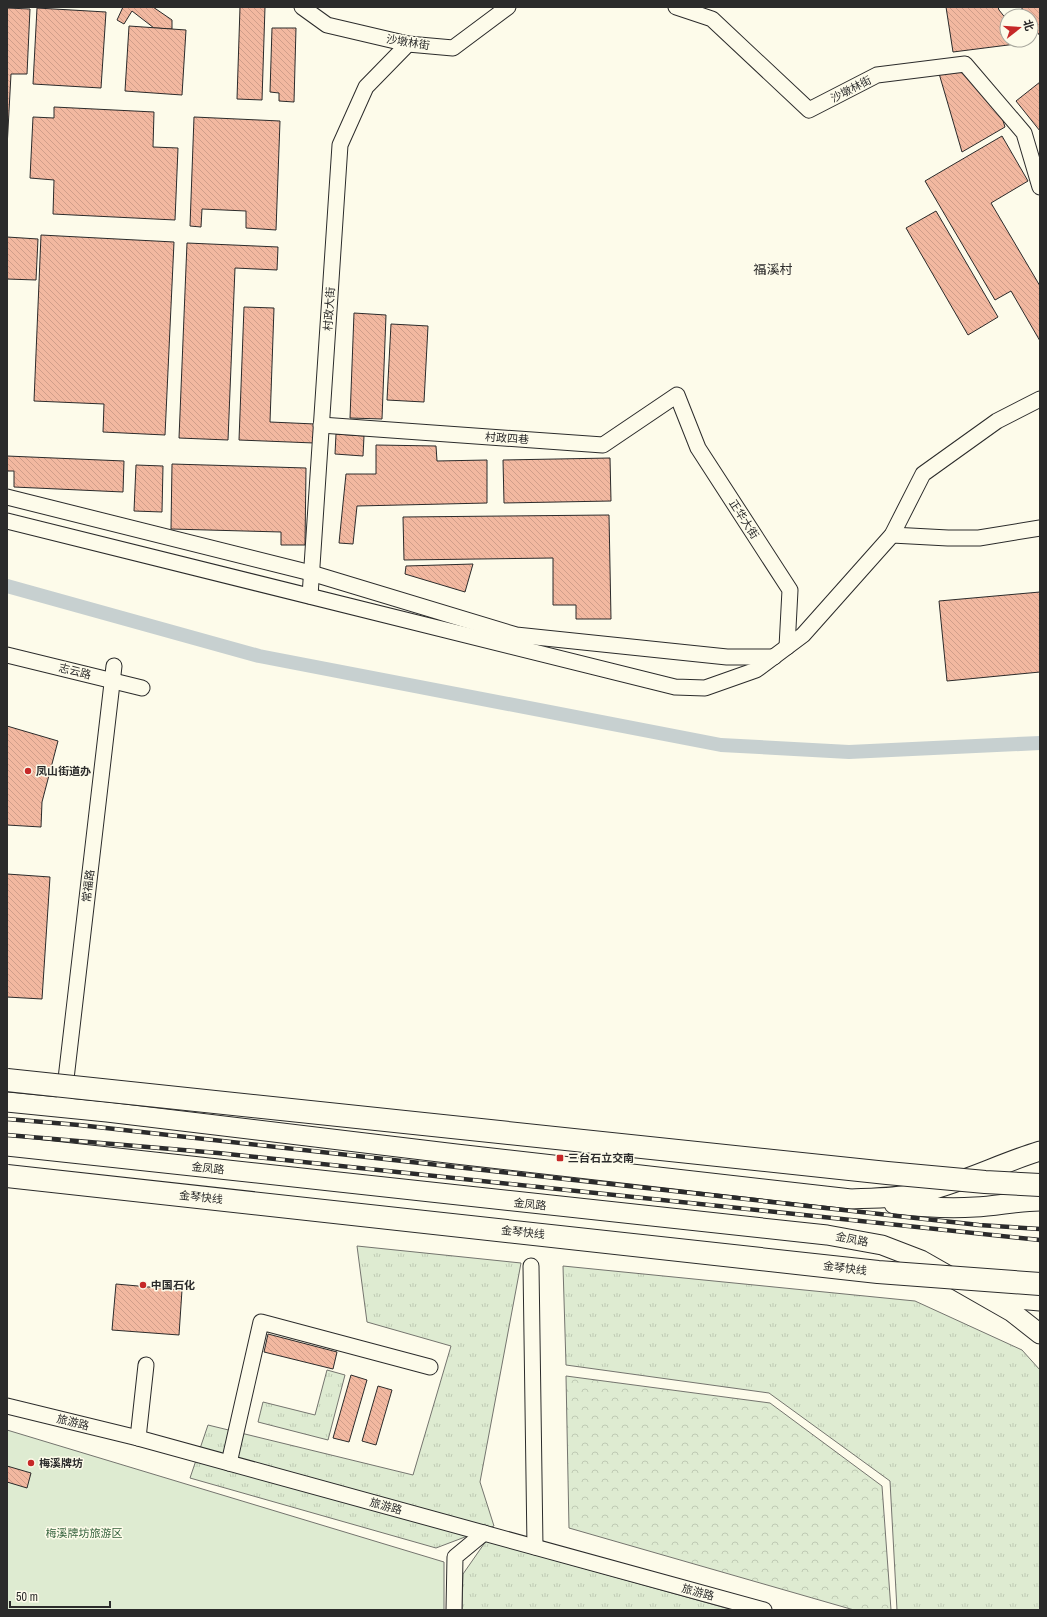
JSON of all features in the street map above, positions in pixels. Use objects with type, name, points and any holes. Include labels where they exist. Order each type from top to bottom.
[{"type":"highway","points":[[7,1080],[879,1172],[985,1182],[1040,1185]]},
{"type":"highway","name":"金琴快线","points":[[7,1176],[878,1272],[1040,1284]]},
{"type":"main road","points":[[7,1102],[936,1208],[974,1208],[1027,1201],[1040,1201]]},
{"type":"main road","name":"金凤路","points":[[7,1146],[828,1235],[882,1245],[921,1260],[983,1297],[1040,1301]]},
{"type":"main road","points":[[851,1199],[904,1196],[924,1192],[971,1178],[1040,1151]]},
{"type":"main road","points":[[983,1297],[1012,1312],[1040,1334]]},
{"type":"street","name":"沙墩林街","points":[[302,7],[327,25],[408,44],[453,48],[508,7]]},
{"type":"street","name":"沙墩林街","points":[[676,7],[712,20],[809,110],[877,75],[965,64],[1024,133],[1040,187]]},
{"type":"street","name":"村政大街","points":[[310,596],[340,145],[366,87],[408,44]]},
{"type":"street","name":"村政四巷","points":[[321,424],[603,445],[677,395]]},
{"type":"street","name":"正华大街","points":[[677,395],[698,448],[790,590],[787,647]]},
{"type":"street","points":[[7,521],[675,687],[705,688],[756,670],[803,635],[892,535],[923,474],[997,421],[1040,399]]},
{"type":"street","points":[[7,497],[311,573],[516,635],[726,657],[774,657]]},
{"type":"street","points":[[892,535],[979,538],[1040,528]]},
{"type":"street","name":"志云路","points":[[7,655],[142,688]]},
{"type":"street","name":"常福路","points":[[62,1108],[111,680],[114,666]]},
{"type":"street","points":[[531,1266],[535,1547]]},
{"type":"street","points":[[229,1463],[261,1322],[430,1366]]},
{"type":"street","points":[[138,1438],[146,1365]]},
{"type":"street","name":"旅游路","points":[[7,1406],[138,1438],[764,1610]]},
{"type":"street","points":[[454,1610],[455,1557],[484,1533]]},
{"type":"green space","points":[[357,1246],[521,1263],[480,1482],[494,1526],[436,1548],[190,1478],[208,1425],[413,1475],[451,1346],[367,1322]]},
{"type":"green space","points":[[563,1266],[915,1301],[1022,1350],[1040,1370],[1040,1610],[897,1610],[890,1481],[769,1393],[566,1365]]},
{"type":"green space","points":[[327,1370],[345,1375],[328,1440],[258,1422],[263,1402],[315,1415]]},
{"type":"green space","points":[[566,1376],[770,1403],[882,1486],[891,1610],[854,1610],[569,1528]]},
{"type":"green space","name":"梅溪牌坊旅游区","points":[[7,1430],[444,1562],[444,1610],[7,1610]]},
{"type":"green space","points":[[486,1541],[733,1610],[462,1610],[463,1574]]},
{"type":"building","points":[[123,7],[153,7],[172,20],[172,29],[154,28],[132,11],[124,24],[117,20]]},
{"type":"building","points":[[240,7],[265,7],[262,100],[237,99]]},
{"type":"building","points":[[946,7],[998,7],[999,46],[953,52]]},
{"type":"building","points":[[1021,7],[1040,7],[1040,36],[1039,8]]},
{"type":"building","points":[[7,8],[30,9],[27,74],[11,74],[7,148]]},
{"type":"building","points":[[37,8],[106,12],[101,88],[33,84]]},
{"type":"building","points":[[129,26],[186,30],[182,95],[125,91]]},
{"type":"building","points":[[272,28],[296,28],[294,102],[279,101],[279,93],[270,92]]},
{"type":"building","points":[[964,68],[1000,111],[1005,127],[962,152],[938,70]]},
{"type":"building","points":[[1040,82],[1040,131],[1016,101]]},
{"type":"building","points":[[54,107],[154,112],[153,147],[178,148],[175,220],[53,214],[54,180],[30,178],[33,117],[54,118]]},
{"type":"building","points":[[194,117],[280,121],[276,230],[246,228],[246,211],[202,209],[201,227],[190,226]]},
{"type":"building","points":[[1002,136],[1028,181],[991,203],[1040,286],[1040,341],[1011,291],[995,300],[925,181]]},
{"type":"building","points":[[936,211],[998,317],[968,335],[906,228]]},
{"type":"building","points":[[41,235],[174,242],[165,435],[103,432],[104,404],[34,401]]},
{"type":"building","points":[[7,237],[38,239],[36,280],[7,279]]},
{"type":"building","points":[[187,243],[278,247],[277,270],[235,268],[228,440],[179,438]]},
{"type":"building","points":[[244,307],[274,308],[270,422],[315,424],[314,443],[239,440]]},
{"type":"building","points":[[354,313],[386,315],[382,419],[350,418]]},
{"type":"building","points":[[391,324],[428,326],[424,402],[387,400]]},
{"type":"building","points":[[336,434],[364,436],[363,456],[335,454]]},
{"type":"building","points":[[376,445],[436,446],[437,461],[487,460],[487,503],[357,506],[353,544],[339,543],[346,474],[376,474]]},
{"type":"building","points":[[7,456],[124,461],[123,492],[14,487],[14,471],[7,471]]},
{"type":"building","points":[[610,458],[611,501],[504,503],[503,460]]},
{"type":"building","points":[[172,464],[306,468],[305,545],[281,545],[281,532],[171,529]]},
{"type":"building","points":[[136,465],[163,466],[162,512],[134,511]]},
{"type":"building","points":[[609,515],[611,619],[576,619],[576,605],[553,605],[553,558],[404,560],[403,517]]},
{"type":"building","points":[[473,564],[465,592],[405,574],[406,566]]},
{"type":"building","points":[[1040,592],[1040,672],[947,681],[939,601]]},
{"type":"building","name":"凤山街道办","points":[[7,726],[58,741],[42,802],[41,827],[7,825]]},
{"type":"building","points":[[7,874],[50,877],[42,999],[7,997]]},
{"type":"building","points":[[116,1284],[182,1290],[179,1335],[112,1330]]},
{"type":"building","points":[[268,1334],[337,1352],[333,1369],[264,1352]]},
{"type":"building","points":[[351,1375],[367,1380],[349,1442],[333,1438]]},
{"type":"building","points":[[378,1386],[392,1390],[376,1445],[362,1441]]},
{"type":"building","points":[[7,1466],[31,1473],[27,1488],[7,1482]]},
{"type":"waterway","points":[[7,586],[259,656],[721,745],[849,752],[1040,743]]},
{"type":"railway","points":[[7,1119],[79,1125],[979,1225],[1040,1229]]},
{"type":"railway","points":[[7,1135],[218,1153],[1040,1240]]},
{"type":"place","name":"凤山街道办","points":[[28,771]]},
{"type":"place","name":"三台石立交南","points":[[560,1158]]},
{"type":"place","name":"中国石化","points":[[143,1285]]},
{"type":"place","name":"梅溪牌坊","points":[[31,1463]]},
{"type":"district","name":"福溪村","points":[[773,269]]}]
